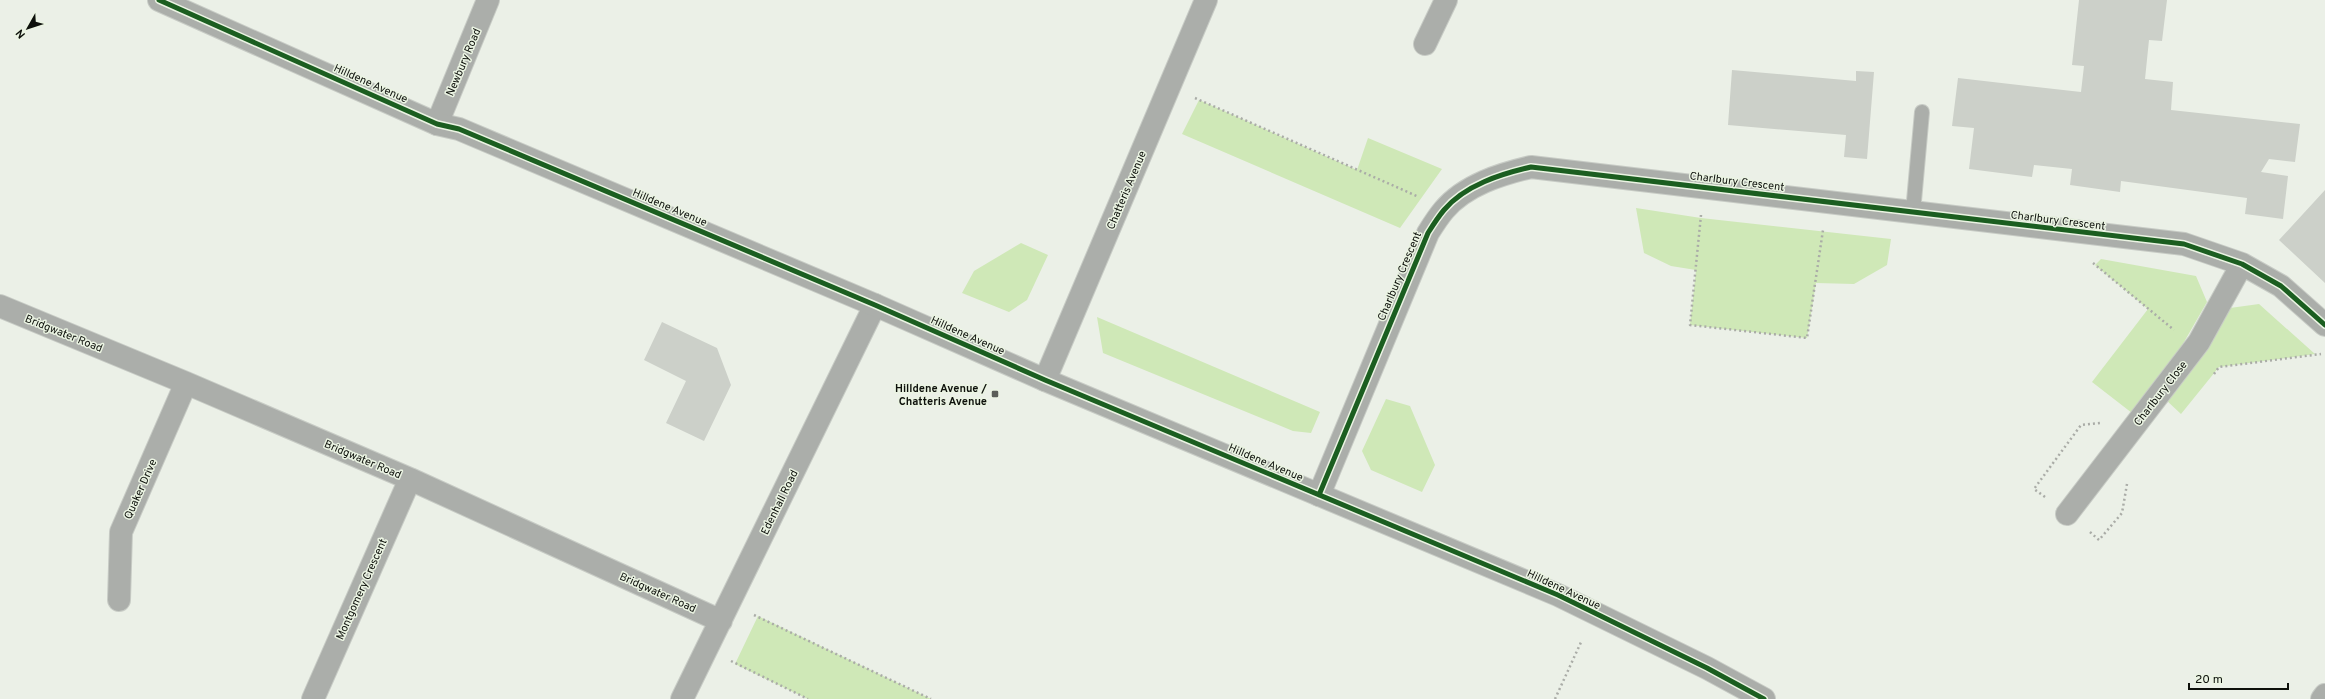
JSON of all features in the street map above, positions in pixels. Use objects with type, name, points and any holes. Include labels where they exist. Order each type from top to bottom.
[{"type":"street","name":"Hilldene Avenue","points":[[159,0],[437,124],[466,132],[875,305],[1046,380],[1558,595],[1707,668],[1764,699]]},
{"type":"street","name":"Newbury Road","points":[[437,124],[488,0]]},
{"type":"street","name":"Chatteris Avenue","points":[[1046,380],[1206,0]]},
{"type":"street","points":[[1425,44],[1446,0]]},
{"type":"street","name":"Charlbury Crescent","points":[[1319,495],[1428,233],[1444,209],[1467,191],[1500,174],[1531,167],[2184,244],[2242,264],[2281,286],[2325,325]]},
{"type":"street","name":"Charlbury Close","points":[[2067,514],[2199,342],[2242,264]]},
{"type":"street","name":"Edenhall Road","points":[[682,699],[726,612],[875,305]]},
{"type":"street","name":"Bridgwater Road","points":[[0,306],[186,383],[726,612]]},
{"type":"street","name":"Quaker Drive","points":[[119,600],[121,532],[186,383]]},
{"type":"street","name":"Montgomery Crescent","points":[[313,699],[410,479]]},
{"type":"street","points":[[2322,699],[2325,695]]},
{"type":"lane","points":[[1913,212],[1922,112]]},
{"type":"path","points":[[1170,86],[1444,209]]},
{"type":"path","points":[[1704,187],[1690,325],[1807,338],[1828,202]]},
{"type":"path","points":[[726,612],[931,699]]},
{"type":"path","points":[[1555,699],[1594,613]]},
{"type":"path","points":[[707,649],[808,699]]},
{"type":"green space","points":[[1199,100],[1357,170],[1368,138],[1442,169],[1400,228],[1182,134]]},
{"type":"green space","points":[[1636,208],[1701,218],[1891,239],[1887,265],[1854,284],[1816,283],[1807,338],[1690,325],[1696,270],[1671,266],[1644,253]]},
{"type":"green space","points":[[1021,243],[1048,255],[1027,300],[1009,312],[962,293],[974,271]]},
{"type":"green space","points":[[2101,259],[2196,276],[2207,302],[2180,349],[2132,413],[2092,382],[2148,309],[2095,265]]},
{"type":"green space","points":[[2259,304],[2315,354],[2219,367],[2181,414],[2166,400],[2230,308]]},
{"type":"green space","points":[[1097,317],[1320,412],[1311,433],[1293,431],[1103,353]]},
{"type":"green space","points":[[1386,399],[1410,406],[1435,465],[1422,492],[1371,470],[1362,451]]},
{"type":"green space","points":[[758,616],[931,699],[808,699],[735,664]]},
{"type":"building","points":[[2079,0],[2167,0],[2162,41],[2149,40],[2145,79],[2173,82],[2171,110],[2300,124],[2295,162],[2269,159],[2261,172],[2288,176],[2283,219],[2245,214],[2247,198],[2121,181],[2120,192],[2070,185],[2072,169],[2034,165],[2032,177],[1969,169],[1974,128],[1952,126],[1958,78],[2081,92],[2084,66],[2072,65]]},
{"type":"building","points":[[1732,70],[1856,81],[1856,71],[1874,72],[1867,159],[1844,157],[1846,135],[1728,125]]},
{"type":"building","points":[[2325,190],[2325,283],[2279,240]]},
{"type":"building","points":[[662,322],[717,348],[731,385],[704,441],[666,423],[686,381],[644,360]]},
{"type":"cycle path","points":[[159,0],[437,124],[459,129],[875,305],[1045,380],[1558,595],[1707,668],[1764,699]]},
{"type":"cycle path","points":[[1319,495],[1428,233],[1444,210],[1462,194],[1473,187],[1496,177],[1531,167],[2184,244],[2242,264],[2281,286],[2325,325]]},
{"type":"place","name":"Hilldene Avenue / Chatteris Avenue","points":[[995,394]]}]
